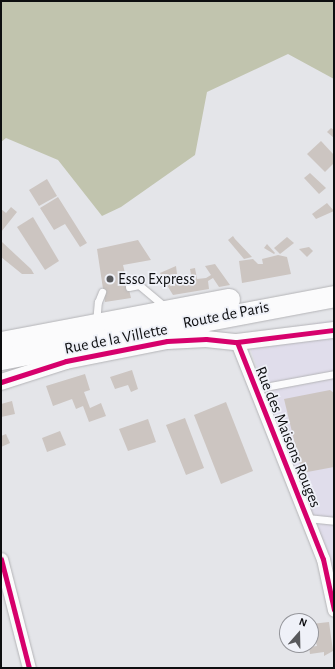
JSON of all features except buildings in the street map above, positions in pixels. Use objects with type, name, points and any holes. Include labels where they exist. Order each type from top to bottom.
[{"type":"main road","name":"Route de Paris","points":[[1,342],[334,282]]},
{"type":"main road","name":"Route de Paris","points":[[1,359],[334,296]]},
{"type":"street","name":"Rue de la Villette","points":[[1,382],[66,362],[167,341],[206,338],[237,342],[334,330]]},
{"type":"street","name":"Rue des Maisons Rouges","points":[[237,342],[254,389],[323,559],[334,610]]},
{"type":"street","points":[[1,559],[29,668]]},
{"type":"lane","points":[[129,287],[139,285],[169,311]]},
{"type":"lane","points":[[96,324],[98,302],[102,292]]},
{"type":"lane","points":[[254,389],[334,374]]},
{"type":"lane","points":[[307,518],[334,521]]},
{"type":"shaded area","points":[[334,320],[334,574],[245,335]]},
{"type":"green space","points":[[1,1],[334,1],[334,79],[288,54],[207,92],[195,155],[121,207],[102,216],[58,160],[6,138],[1,142]]},
{"type":"cycle path","points":[[1,382],[66,361],[167,341],[206,339],[237,342],[334,330]]},
{"type":"cycle path","points":[[237,342],[323,559],[334,610]]},
{"type":"cycle path","points":[[1,559],[29,668]]},
{"type":"place","name":"Esso Express","points":[[110,279]]}]
